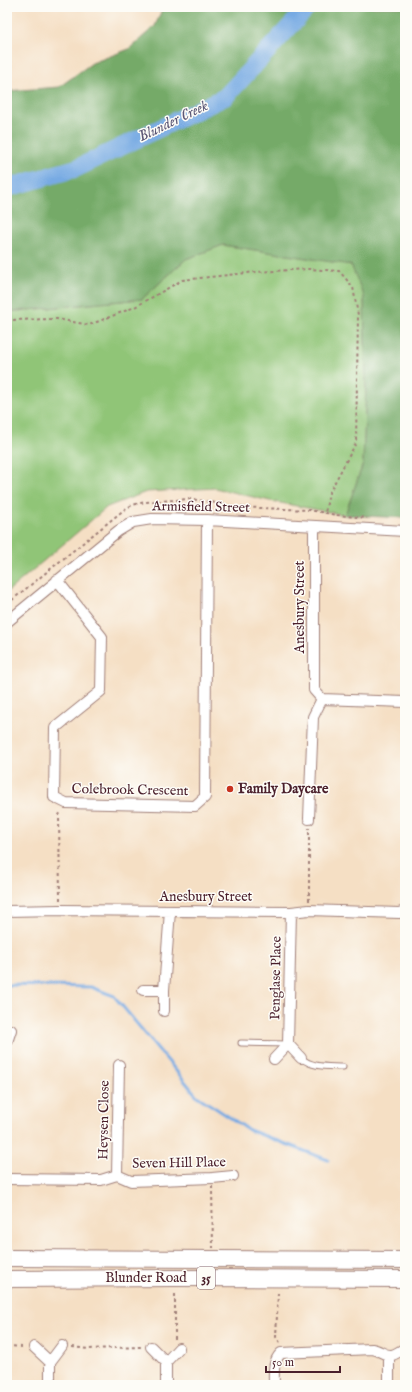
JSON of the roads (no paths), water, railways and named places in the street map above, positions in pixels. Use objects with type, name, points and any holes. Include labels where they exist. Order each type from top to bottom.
[{"type":"main road","name":"Blunder Road","points":[[7,1258],[405,1260]]},
{"type":"main road","name":"Blunder Road","points":[[7,1279],[405,1279]]},
{"type":"street","name":"Armisfield Street","points":[[7,622],[118,531],[133,522],[152,519],[207,520],[405,531]]},
{"type":"street","name":"Colebrook Crescent","points":[[57,580],[102,637],[101,691],[55,728],[54,796],[66,803],[195,806],[205,797],[207,520]]},
{"type":"street","name":"Anesbury Street","points":[[314,526],[314,690],[322,699]]},
{"type":"street","points":[[309,819],[313,717],[322,699],[405,702]]},
{"type":"street","name":"Anesbury Street","points":[[7,910],[291,912],[309,910],[405,911]]},
{"type":"street","points":[[164,1011],[164,990],[170,911]]},
{"type":"street","name":"Penglase Place","points":[[288,1044],[291,912]]},
{"type":"street","points":[[142,990],[164,990]]},
{"type":"street","points":[[7,1042],[11,1030]]},
{"type":"street","points":[[274,1059],[288,1044],[301,1058]]},
{"type":"street","name":"Heysen Close","points":[[117,1176],[119,1065]]},
{"type":"street","name":"Seven Hill Place","points":[[7,1179],[101,1180],[117,1176],[131,1181],[233,1176]]},
{"type":"street","points":[[166,1385],[166,1362],[177,1344]]},
{"type":"street","points":[[50,1385],[50,1362],[62,1346]]},
{"type":"street","points":[[34,1347],[50,1362]]},
{"type":"street","points":[[150,1347],[166,1362]]},
{"type":"street","points":[[274,1385],[274,1364],[277,1357],[281,1353],[372,1349],[379,1350],[386,1355],[394,1355],[400,1350],[405,1349]]},
{"type":"street","points":[[389,1355],[389,1385]]},
{"type":"lane","points":[[241,1043],[288,1044]]},
{"type":"lane","points":[[301,1058],[307,1063],[313,1065],[343,1067]]},
{"type":"waterway","name":"Blunder Creek","points":[[7,188],[77,168],[225,97],[308,7]]},
{"type":"waterway","points":[[7,985],[91,987],[114,996],[197,1096],[249,1130],[328,1160]]},
{"type":"place","name":"Family Daycare","points":[[230,789]]}]
